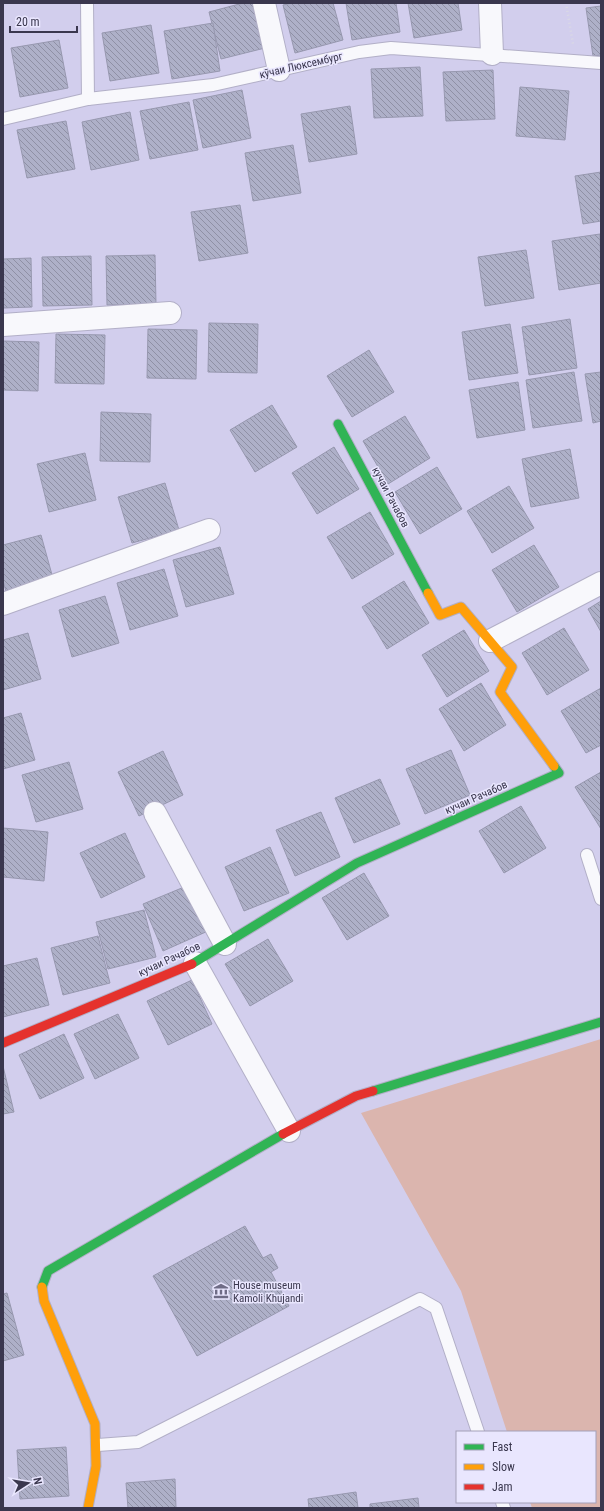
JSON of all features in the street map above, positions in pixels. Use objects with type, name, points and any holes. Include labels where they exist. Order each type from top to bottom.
[{"type":"street","points":[[264,3],[279,70]]},
{"type":"street","points":[[490,3],[492,54]]},
{"type":"street","points":[[3,325],[170,314]]},
{"type":"street","name":"кучаи Рачабов","points":[[3,1043],[195,963],[357,863],[559,773],[500,692],[512,667],[461,606],[440,615],[338,424]]},
{"type":"street","points":[[3,604],[209,530]]},
{"type":"street","points":[[490,641],[601,583]]},
{"type":"street","points":[[155,813],[225,944]]},
{"type":"street","points":[[195,963],[289,1131]]},
{"type":"street","points":[[88,1508],[97,1462],[98,1445],[95,1424],[44,1301],[42,1284],[48,1271],[289,1131],[356,1096],[601,1022]]},
{"type":"lane","points":[[87,3],[88,99]]},
{"type":"lane","name":"кӯчаи Люксембург","points":[[3,119],[88,99],[213,85],[358,52],[391,48],[492,54],[601,63]]},
{"type":"lane","points":[[587,855],[601,899]]},
{"type":"lane","points":[[98,1445],[138,1442],[420,1300],[436,1308],[478,1431]]},
{"type":"path","points":[[566,3],[576,62]]},
{"type":"shaded area","points":[[601,1039],[601,1508],[532,1508],[530,1503],[596,1503],[596,1431],[507,1431],[461,1291],[361,1113]]},
{"type":"building","points":[[243,3],[257,3],[269,47],[221,59],[209,12]]},
{"type":"building","points":[[292,3],[333,3],[343,40],[295,53],[283,5]]},
{"type":"building","points":[[346,3],[396,3],[400,32],[352,40]]},
{"type":"building","points":[[408,3],[458,3],[462,30],[414,38]]},
{"type":"building","points":[[601,6],[601,55],[593,56],[586,8]]},
{"type":"building","points":[[213,23],[220,71],[172,79],[164,31]]},
{"type":"building","points":[[151,25],[159,73],[110,81],[102,33]]},
{"type":"building","points":[[59,40],[68,88],[20,97],[11,48]]},
{"type":"building","points":[[420,67],[423,116],[374,118],[371,69]]},
{"type":"building","points":[[493,70],[495,119],[446,121],[443,72]]},
{"type":"building","points":[[520,87],[569,91],[565,140],[516,136]]},
{"type":"building","points":[[242,90],[251,138],[203,148],[193,100]]},
{"type":"building","points":[[189,102],[198,150],[150,159],[140,111]]},
{"type":"building","points":[[350,106],[357,154],[309,162],[301,114]]},
{"type":"building","points":[[130,112],[139,160],[91,170],[82,122]]},
{"type":"building","points":[[66,121],[75,169],[27,178],[17,130]]},
{"type":"building","points":[[293,145],[301,193],[253,201],[245,153]]},
{"type":"building","points":[[601,172],[601,221],[583,224],[575,176]]},
{"type":"building","points":[[240,205],[248,253],[199,261],[191,212]]},
{"type":"building","points":[[600,234],[601,283],[559,290],[552,241]]},
{"type":"building","points":[[526,250],[534,298],[485,306],[478,257]]},
{"type":"building","points":[[155,255],[156,304],[107,305],[106,256]]},
{"type":"building","points":[[91,256],[92,305],[43,306],[42,257]]},
{"type":"building","points":[[31,258],[32,307],[3,308],[3,259]]},
{"type":"building","points":[[570,319],[577,368],[529,375],[522,327]]},
{"type":"building","points":[[209,323],[258,324],[257,373],[208,372]]},
{"type":"building","points":[[510,324],[518,373],[469,380],[462,332]]},
{"type":"building","points":[[148,329],[197,330],[196,379],[147,378]]},
{"type":"building","points":[[56,334],[105,335],[104,384],[55,383]]},
{"type":"building","points":[[3,341],[39,342],[38,391],[3,390]]},
{"type":"building","points":[[369,350],[394,392],[352,417],[327,376]]},
{"type":"building","points":[[574,372],[582,421],[533,428],[526,380]]},
{"type":"building","points":[[601,372],[601,421],[593,423],[585,374]]},
{"type":"building","points":[[518,382],[525,430],[477,438],[469,390]]},
{"type":"building","points":[[272,405],[297,447],[255,472],[230,430]]},
{"type":"building","points":[[101,412],[151,414],[150,462],[100,461]]},
{"type":"building","points":[[405,416],[430,458],[388,484],[363,441]]},
{"type":"building","points":[[334,447],[359,489],[317,514],[292,473]]},
{"type":"building","points":[[570,449],[579,498],[531,507],[522,459]]},
{"type":"building","points":[[85,453],[96,500],[49,512],[37,464]]},
{"type":"building","points":[[437,467],[462,509],[420,534],[395,492]]},
{"type":"building","points":[[165,483],[179,530],[132,543],[118,497]]},
{"type":"building","points":[[509,486],[534,528],[492,553],[467,511]]},
{"type":"building","points":[[370,512],[394,554],[352,579],[327,537]]},
{"type":"building","points":[[41,535],[54,582],[7,595],[3,581],[3,545]]},
{"type":"building","points":[[534,545],[559,587],[517,612],[492,570]]},
{"type":"building","points":[[220,547],[234,594],[186,607],[173,560]]},
{"type":"building","points":[[164,569],[178,616],[130,630],[117,583]]},
{"type":"building","points":[[404,581],[429,623],[387,649],[362,607]]},
{"type":"building","points":[[105,596],[119,643],[72,657],[59,610]]},
{"type":"building","points":[[601,601],[601,632],[588,609]]},
{"type":"building","points":[[564,628],[589,670],[547,695],[522,653]]},
{"type":"building","points":[[464,630],[489,671],[447,697],[422,655]]},
{"type":"building","points":[[28,633],[41,679],[3,690],[3,640]]},
{"type":"building","points":[[481,683],[506,725],[464,751],[439,709]]},
{"type":"building","points":[[601,688],[601,745],[586,753],[561,711]]},
{"type":"building","points":[[21,713],[35,760],[3,769],[3,718]]},
{"type":"building","points":[[451,750],[470,795],[425,814],[406,769]]},
{"type":"building","points":[[163,751],[183,795],[139,816],[118,772]]},
{"type":"building","points":[[69,762],[83,809],[36,822],[22,775]]},
{"type":"building","points":[[601,772],[601,829],[575,787]]},
{"type":"building","points":[[380,779],[400,824],[354,843],[335,798]]},
{"type":"building","points":[[521,806],[546,848],[504,873],[479,831]]},
{"type":"building","points":[[321,812],[340,857],[295,876],[276,830]]},
{"type":"building","points":[[3,828],[48,832],[44,881],[3,877]]},
{"type":"building","points":[[125,833],[145,877],[101,898],[80,853]]},
{"type":"building","points":[[270,847],[289,893],[244,911],[225,867]]},
{"type":"building","points":[[364,873],[389,916],[347,940],[322,898]]},
{"type":"building","points":[[189,885],[208,931],[163,951],[143,904]]},
{"type":"building","points":[[144,910],[156,957],[108,969],[96,922]]},
{"type":"building","points":[[98,936],[110,983],[63,995],[51,948]]},
{"type":"building","points":[[268,939],[293,981],[250,1006],[225,964]]},
{"type":"building","points":[[37,958],[49,1005],[3,1017],[3,966]]},
{"type":"building","points":[[192,980],[212,1024],[168,1045],[147,1001]]},
{"type":"building","points":[[118,1014],[139,1058],[95,1079],[74,1034]]},
{"type":"building","points":[[64,1034],[84,1078],[40,1099],[19,1055]]},
{"type":"building","points":[[3,1066],[14,1112],[3,1114]]},
{"type":"building","name":"House museum Kamoli Khujandi","points":[[245,1226],[263,1258],[271,1254],[278,1268],[271,1272],[289,1306],[197,1356],[153,1276]]},
{"type":"building","points":[[7,1293],[24,1355],[3,1361],[3,1294]]},
{"type":"building","points":[[66,1447],[69,1496],[20,1499],[17,1450]]},
{"type":"building","points":[[175,1479],[176,1508],[128,1508],[126,1483]]},
{"type":"building","points":[[356,1492],[358,1508],[309,1508],[308,1499]]},
{"type":"building","points":[[418,1498],[419,1508],[370,1508],[370,1504]]},
{"type":"traffic: fast","points":[[338,424],[428,593]]},
{"type":"traffic: fast","points":[[192,964],[357,863],[559,773],[554,766]]},
{"type":"traffic: fast","points":[[373,1091],[601,1022]]},
{"type":"traffic: fast","points":[[42,1287],[48,1271],[283,1134]]},
{"type":"traffic: slow","points":[[428,593],[440,615],[461,607],[512,667],[500,692],[554,766]]},
{"type":"traffic: slow","points":[[42,1287],[44,1301],[95,1424],[96,1466],[88,1508]]},
{"type":"traffic: jam","points":[[3,1043],[192,964]]},
{"type":"traffic: jam","points":[[283,1134],[356,1096],[373,1091]]},
{"type":"place","name":"House museum Kamoli Khujandi","points":[[221,1291]]}]
